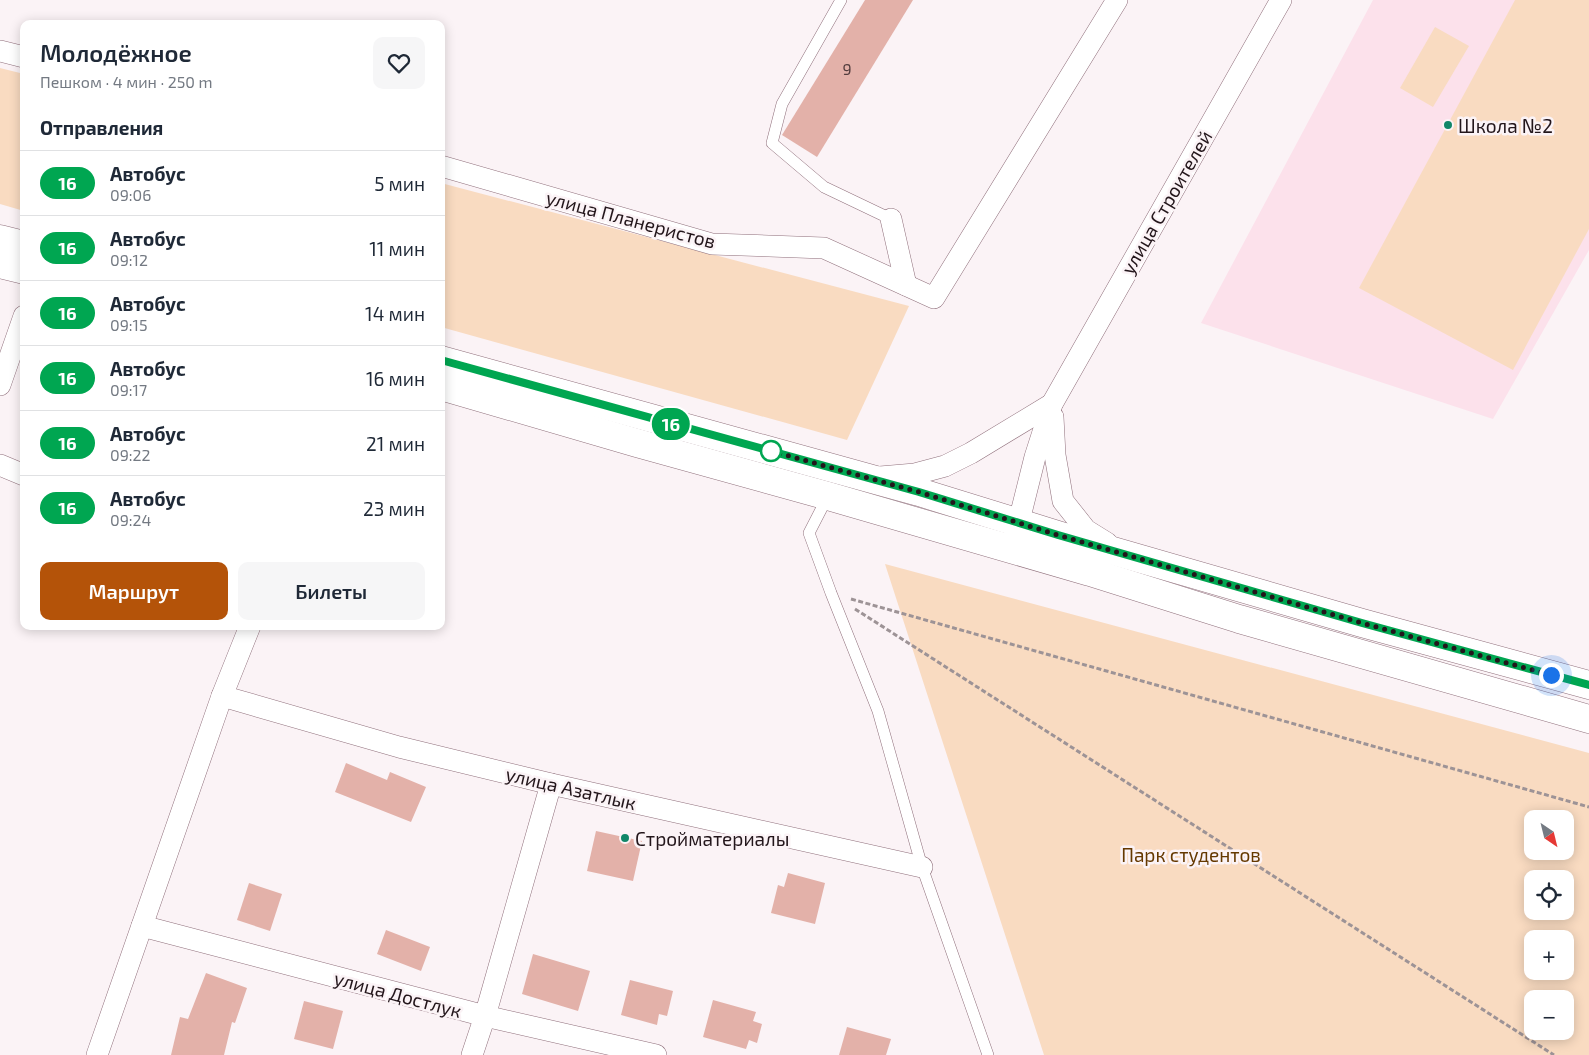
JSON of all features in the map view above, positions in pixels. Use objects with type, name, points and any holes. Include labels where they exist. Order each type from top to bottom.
[{"type":"main road","points":[[0,239],[20,244]]},
{"type":"main road","points":[[0,264],[20,269]]},
{"type":"main road","points":[[445,361],[919,492],[1018,523],[1362,623],[1589,685]]},
{"type":"main road","points":[[445,387],[638,444],[1012,549],[1239,619],[1589,719]]},
{"type":"street","name":"улица Планеристов","points":[[445,167],[712,244],[824,248],[934,298],[1117,0]]},
{"type":"street","name":"улица Строителей","points":[[1012,549],[1035,456],[1052,404],[1281,0]]},
{"type":"street","points":[[0,51],[20,57]]},
{"type":"street","points":[[891,219],[906,285]]},
{"type":"street","points":[[0,385],[20,328]]},
{"type":"street","points":[[867,478],[915,474],[945,466],[971,453],[1052,404],[1055,455],[1064,501],[1086,530],[1124,554]]},
{"type":"street","points":[[0,467],[20,474]]},
{"type":"street","points":[[97,1055],[222,696],[248,630]]},
{"type":"street","name":"улица Азатлык","points":[[222,696],[399,747],[551,784],[922,867]]},
{"type":"street","points":[[472,1055],[485,1016],[551,784]]},
{"type":"street","name":"улица Достлук","points":[[142,926],[485,1016],[656,1055]]},
{"type":"lane","points":[[841,0],[782,104],[772,143],[824,187],[891,219]]},
{"type":"lane","points":[[828,496],[810,533],[831,594],[878,711],[922,867],[988,1055]]},
{"type":"path","points":[[831,594],[1589,807]]},
{"type":"path","points":[[831,594],[1554,1055]]},
{"type":"shaded area","name":"Школа №2","points":[[1373,0],[1589,0],[1589,250],[1493,419],[1201,323]]},
{"type":"green space","points":[[1515,0],[1589,0],[1589,229],[1513,370],[1359,288]]},
{"type":"green space","points":[[1435,27],[1469,46],[1433,107],[1400,88]]},
{"type":"green space","points":[[0,68],[20,73],[20,210],[0,204]]},
{"type":"green space","points":[[445,184],[909,306],[847,440],[445,328]]},
{"type":"green space","name":"Парк студентов","points":[[885,564],[1589,753],[1589,1055],[1044,1055]]},
{"type":"building","points":[[865,0],[913,0],[817,157],[782,135]]},
{"type":"building","points":[[346,763],[387,780],[390,772],[426,787],[411,822],[335,792]]},
{"type":"building","points":[[596,831],[642,841],[633,881],[587,871]]},
{"type":"building","points":[[788,873],[825,883],[815,924],[771,913],[778,885],[784,887]]},
{"type":"building","points":[[249,883],[282,894],[270,931],[237,920]]},
{"type":"building","points":[[386,930],[430,947],[421,971],[377,954]]},
{"type":"building","points":[[533,954],[590,971],[578,1011],[522,994]]},
{"type":"building","points":[[206,973],[247,988],[235,1023],[232,1022],[224,1055],[171,1055],[180,1017],[188,1019]]},
{"type":"building","points":[[630,980],[673,991],[667,1016],[659,1014],[657,1025],[621,1015]]},
{"type":"building","points":[[713,1000],[756,1012],[753,1021],[762,1024],[757,1043],[749,1040],[746,1049],[703,1037]]},
{"type":"building","points":[[304,1001],[343,1011],[333,1049],[294,1039]]},
{"type":"building","points":[[847,1027],[891,1039],[886,1055],[839,1055]]},
{"type":"bus line","name":"16","points":[[445,361],[919,492],[1058,535],[1362,623],[1589,685]]},
{"type":"place","name":"Школа №2","points":[[1448,125]]},
{"type":"place","name":"Стройматериалы","points":[[625,838]]},
{"type":"route","points":[[771,451],[919,492],[1058,535],[1362,623],[1551,675]]}]
